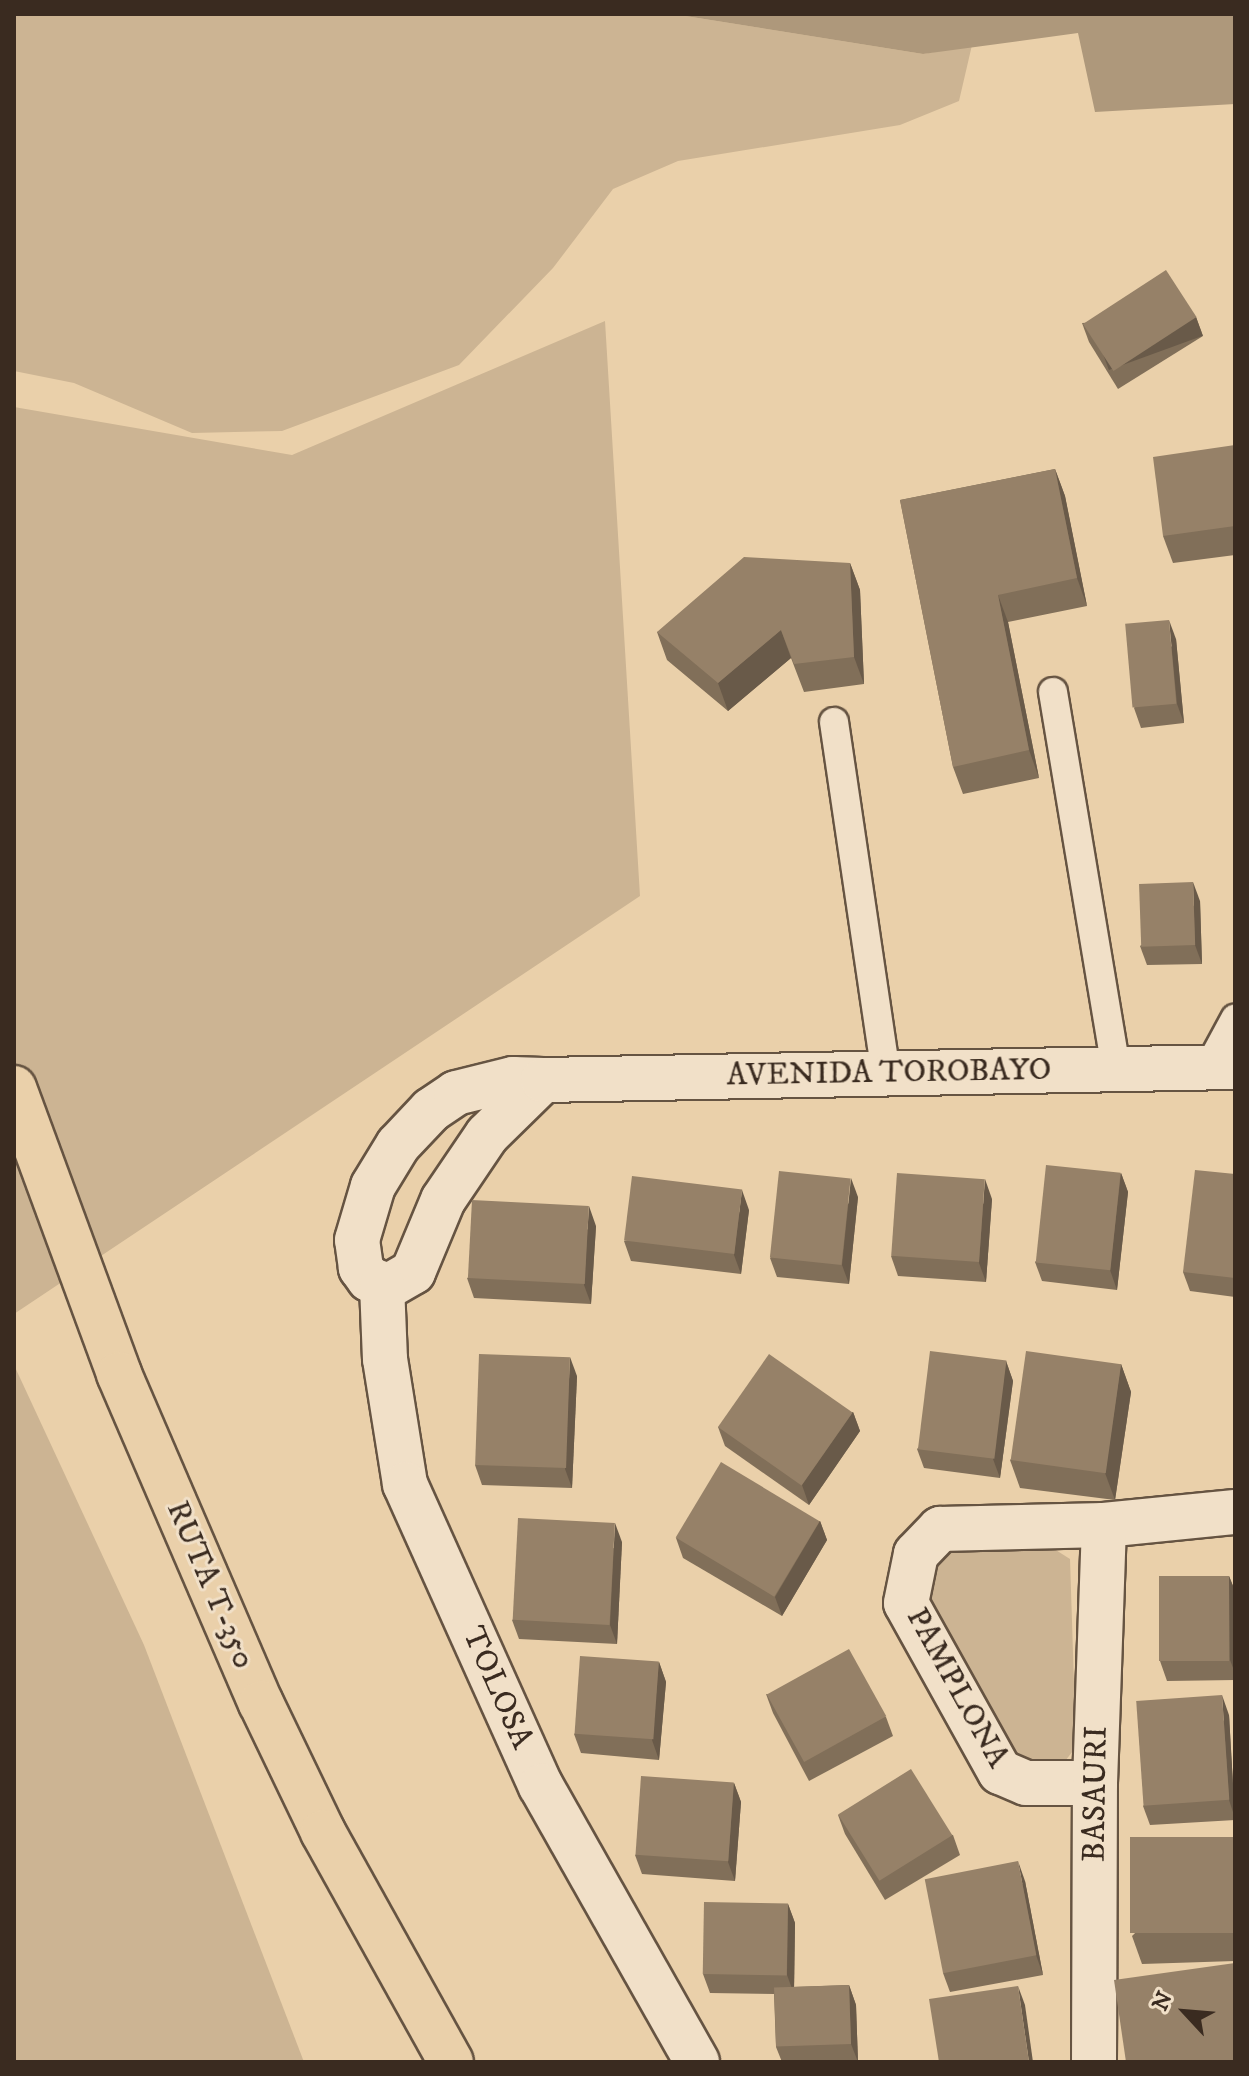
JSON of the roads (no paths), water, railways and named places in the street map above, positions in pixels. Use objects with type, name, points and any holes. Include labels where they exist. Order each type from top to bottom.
[{"type":"main road","name":"RUTA T-350","points":[[14,1088],[119,1374],[261,1703],[323,1832],[451,2062]]},
{"type":"street","name":"AVENIDA TOROBAYO","points":[[382,1285],[361,1268],[357,1240],[373,1186],[398,1145],[431,1110],[456,1093],[483,1083],[1222,1067]]},
{"type":"street","points":[[382,1285],[403,1283],[413,1272],[443,1200],[487,1135],[543,1080]]},
{"type":"street","name":"TOLOSA","points":[[382,1285],[385,1359],[405,1484],[541,1786],[697,2062]]},
{"type":"street","name":"PAMPLONA","points":[[1095,1783],[1026,1783],[1000,1772],[906,1603],[906,1586],[916,1554],[940,1529],[1104,1525],[1235,1512]]},
{"type":"street","name":"BASAURI","points":[[1094,2062],[1095,1783],[1104,1525]]},
{"type":"lane","points":[[1053,692],[1116,1069]]},
{"type":"lane","points":[[834,722],[886,1074]]},
{"type":"lane","points":[[1222,1067],[1235,1019]]}]
